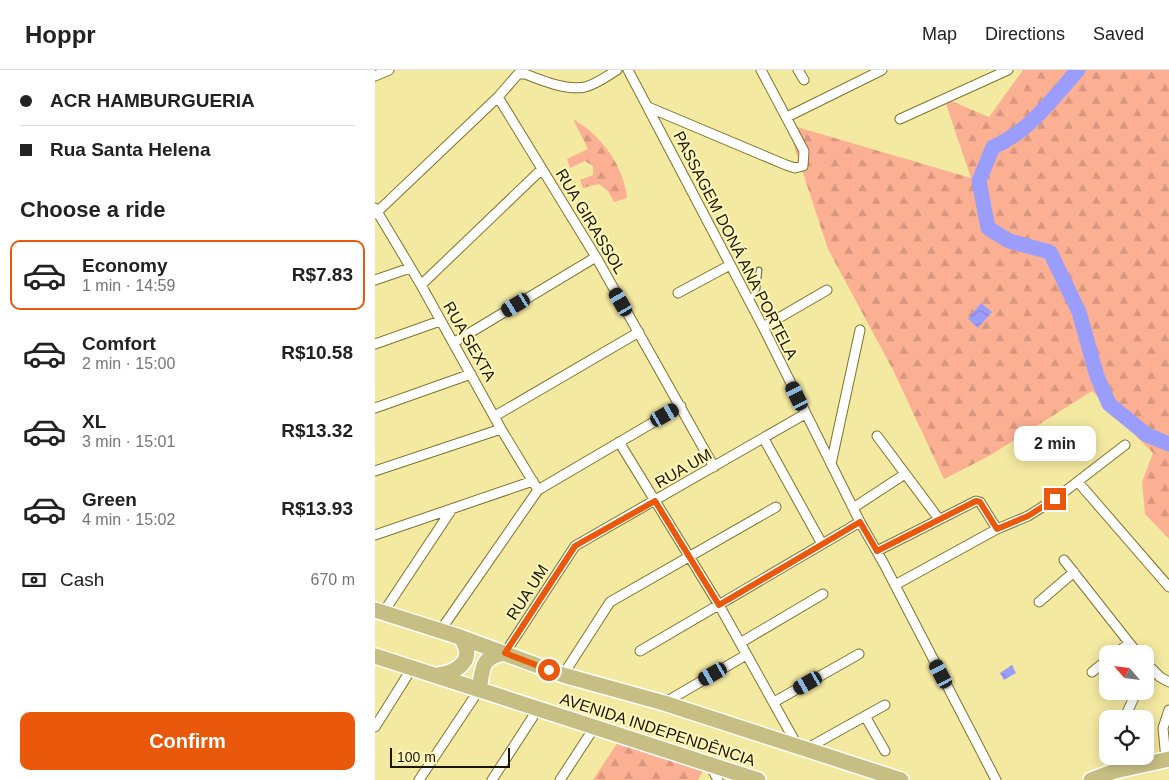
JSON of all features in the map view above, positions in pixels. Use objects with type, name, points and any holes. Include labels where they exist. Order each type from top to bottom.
[{"type":"main road","name":"AVENIDA INDEPENDÊNCIA","points":[[379,612],[460,637],[563,675],[664,703],[901,780]]},
{"type":"main road","points":[[434,675],[451,673],[462,665],[466,651],[460,637]]},
{"type":"main road","points":[[479,690],[484,664],[492,656],[505,653]]},
{"type":"main road","name":"AVENIDA INDEPENDÊNCIA","points":[[375,656],[758,780]]},
{"type":"main road","points":[[1091,780],[1115,771],[1168,759]]},
{"type":"street","points":[[375,76],[389,70]]},
{"type":"street","points":[[515,70],[527,72],[534,79],[577,88],[586,87],[617,70]]},
{"type":"street","name":"PASSAGEM DONÁ ANA PORTELA","points":[[628,70],[763,327],[860,522],[895,585],[996,780]]},
{"type":"street","points":[[648,108],[795,168],[803,166],[804,151],[761,70]]},
{"type":"street","points":[[798,70],[804,80]]},
{"type":"street","points":[[787,117],[882,70]]},
{"type":"street","points":[[900,119],[1003,71]]},
{"type":"street","points":[[376,211],[498,97],[517,74],[527,72]]},
{"type":"street","name":"RUA GIRASSOL","points":[[498,97],[596,257],[714,467]]},
{"type":"street","points":[[421,285],[542,169]]},
{"type":"street","name":"RUA SEXTA","points":[[376,211],[421,285],[501,429],[535,485]]},
{"type":"street","points":[[453,343],[596,257]]},
{"type":"street","points":[[678,292],[730,265]]},
{"type":"street","points":[[375,280],[410,268]]},
{"type":"street","points":[[763,327],[827,290]]},
{"type":"street","points":[[375,344],[440,321]]},
{"type":"street","points":[[831,464],[860,330]]},
{"type":"street","points":[[495,416],[639,332]]},
{"type":"street","points":[[375,408],[471,374]]},
{"type":"street","points":[[375,535],[452,509],[535,485],[619,442],[681,406]]},
{"type":"street","name":"RUA UM","points":[[505,653],[575,546],[805,414]]},
{"type":"street","points":[[375,471],[501,429]]},
{"type":"street","points":[[877,436],[939,519]]},
{"type":"street","points":[[764,439],[822,544]]},
{"type":"street","points":[[619,442],[719,605],[801,748],[885,705]]},
{"type":"street","points":[[895,585],[997,529],[1028,516],[1078,482],[1125,445]]},
{"type":"street","points":[[853,508],[905,474]]},
{"type":"street","points":[[1078,482],[1169,587]]},
{"type":"street","points":[[440,631],[535,485]]},
{"type":"street","points":[[877,551],[978,501],[997,529]]},
{"type":"street","points":[[563,675],[610,602],[690,558],[776,507]]},
{"type":"street","points":[[379,612],[452,509]]},
{"type":"street","points":[[641,651],[860,522]]},
{"type":"street","points":[[1064,560],[1129,643],[1127,645]]},
{"type":"street","points":[[1039,602],[1074,572]]},
{"type":"street","points":[[740,643],[823,594]]},
{"type":"street","points":[[774,702],[859,654]]},
{"type":"street","points":[[664,703],[746,655]]},
{"type":"street","points":[[1092,672],[1099,666]]},
{"type":"street","points":[[375,727],[412,668]]},
{"type":"street","points":[[1154,673],[1169,682]]},
{"type":"street","points":[[419,780],[479,690]]},
{"type":"street","points":[[492,780],[538,708]]},
{"type":"street","points":[[1168,759],[1163,728],[1169,710]]},
{"type":"street","points":[[865,716],[885,751]]},
{"type":"street","points":[[561,780],[594,728]]},
{"type":"street","points":[[709,763],[718,780]]},
{"type":"lane","points":[[749,302],[757,288],[759,270]]},
{"type":"green space","points":[[1023,70],[1169,70],[1169,539],[1145,514],[1142,482],[1153,453],[1092,391],[989,456],[944,479],[893,370],[828,249],[787,124],[971,178],[944,98],[989,117]]},
{"type":"green space","points":[[573,119],[593,134],[609,152],[621,174],[627,198],[614,202],[608,191],[599,184],[583,188],[580,180],[593,175],[593,166],[585,161],[570,168],[567,159],[588,149]]},
{"type":"green space","points":[[618,742],[703,771],[698,780],[593,780]]},
{"type":"water","points":[[981,303],[992,312],[978,328],[968,319]]},
{"type":"water","points":[[1012,665],[1016,673],[1004,680],[1000,673]]},
{"type":"waterway","points":[[1078,70],[1029,124],[1006,141],[993,147],[979,181],[988,228],[1009,241],[1050,252],[1079,312],[1097,376],[1109,404],[1147,435],[1169,444]]},
{"type":"route","points":[[549,670],[505,653],[575,546],[655,501],[719,605],[860,522],[877,551],[976,501],[980,502],[997,529],[1024,516],[1028,516],[1055,499]]}]
